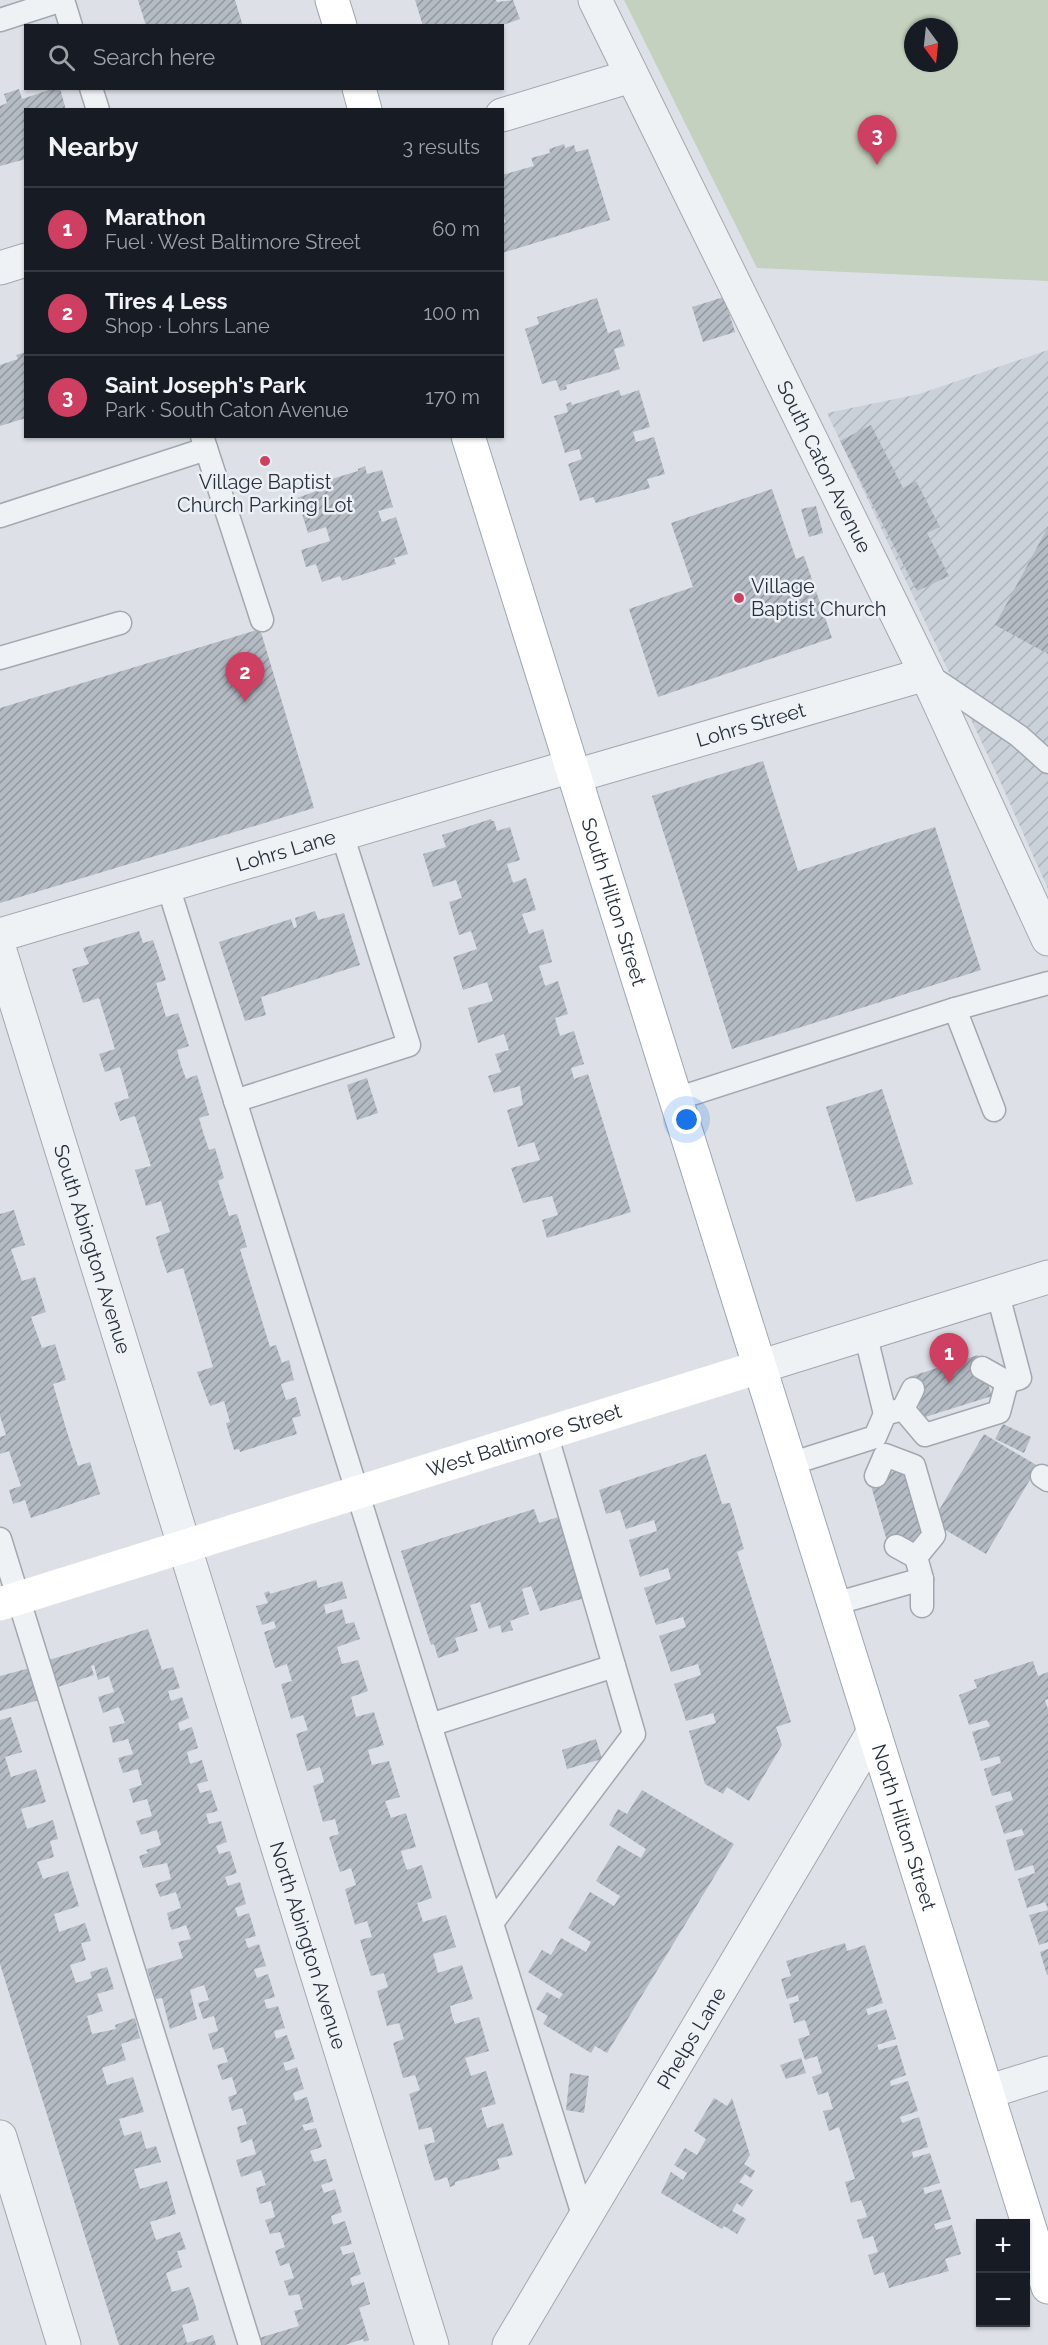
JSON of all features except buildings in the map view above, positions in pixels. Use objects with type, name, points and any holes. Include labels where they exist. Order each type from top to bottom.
[{"type":"main road","points":[[332,0],[339,24]]},
{"type":"main road","points":[[360,90],[364,108]]},
{"type":"main road","name":"South Hilton Street","points":[[469,438],[759,1367]]},
{"type":"main road","name":"West Baltimore Street","points":[[9,1601],[759,1367]]},
{"type":"main road","name":"North Hilton Street","points":[[759,1367],[1048,2288]]},
{"type":"street","name":"South Caton Avenue","points":[[595,0],[926,674],[1048,939]]},
{"type":"street","points":[[504,114],[631,75]]},
{"type":"street","points":[[0,268],[24,261]]},
{"type":"street","name":"Lohrs Street","points":[[573,771],[926,674]]},
{"type":"street","name":"Lohrs Lane","points":[[0,935],[342,834],[573,771]]},
{"type":"street","name":"South Abington Avenue","points":[[0,951],[184,1546]]},
{"type":"street","name":"West Baltimore Street","points":[[759,1367],[1048,1277]]},
{"type":"street","name":"North Abington Avenue","points":[[184,1546],[432,2345]]},
{"type":"street","name":"Phelps Lane","points":[[509,2345],[874,1731]]},
{"type":"street","points":[[987,2092],[1048,2073]]},
{"type":"street","points":[[0,2137],[64,2345]]},
{"type":"lane","points":[[0,20],[63,0],[70,24]]},
{"type":"lane","points":[[93,90],[97,108]]},
{"type":"lane","points":[[0,516],[204,443],[262,620]]},
{"type":"lane","points":[[0,658],[120,623]]},
{"type":"lane","points":[[926,674],[1019,736],[1048,762]]},
{"type":"lane","points":[[235,1101],[410,1045],[342,834]]},
{"type":"lane","points":[[168,886],[584,2218]]},
{"type":"lane","points":[[676,1099],[955,1009],[1048,983]]},
{"type":"lane","points":[[955,1009],[994,1110]]},
{"type":"lane","points":[[982,1368],[1007,1382],[1020,1378],[997,1292]]},
{"type":"lane","points":[[865,1333],[894,1412],[925,1435]]},
{"type":"lane","points":[[925,1435],[999,1412],[1007,1382]]},
{"type":"lane","points":[[876,1476],[880,1446],[894,1412],[913,1389]]},
{"type":"lane","points":[[492,1923],[634,1734],[546,1433]]},
{"type":"lane","points":[[916,1557],[934,1535],[915,1466],[925,1435]]},
{"type":"lane","points":[[790,1464],[880,1446],[915,1466]]},
{"type":"lane","points":[[0,1539],[9,1601],[250,2345]]},
{"type":"lane","points":[[896,1546],[916,1557],[922,1580],[922,1606]]},
{"type":"lane","points":[[834,1604],[922,1580]]},
{"type":"lane","points":[[430,1725],[614,1666]]},
{"type":"shaded area","points":[[1048,350],[1048,889],[999,779],[827,413],[919,394]]},
{"type":"green space","points":[[624,0],[1048,0],[1048,281],[757,268]]},
{"type":"place","name":"Saint Joseph's Park","points":[[877,165]]},
{"type":"place","name":"Village Baptist Church Parking Lot","points":[[265,461]]},
{"type":"place","name":"Village Baptist Church","points":[[739,598]]},
{"type":"place","name":"Tires 4 Less","points":[[245,702]]},
{"type":"place","name":"Marathon","points":[[949,1383]]}]
